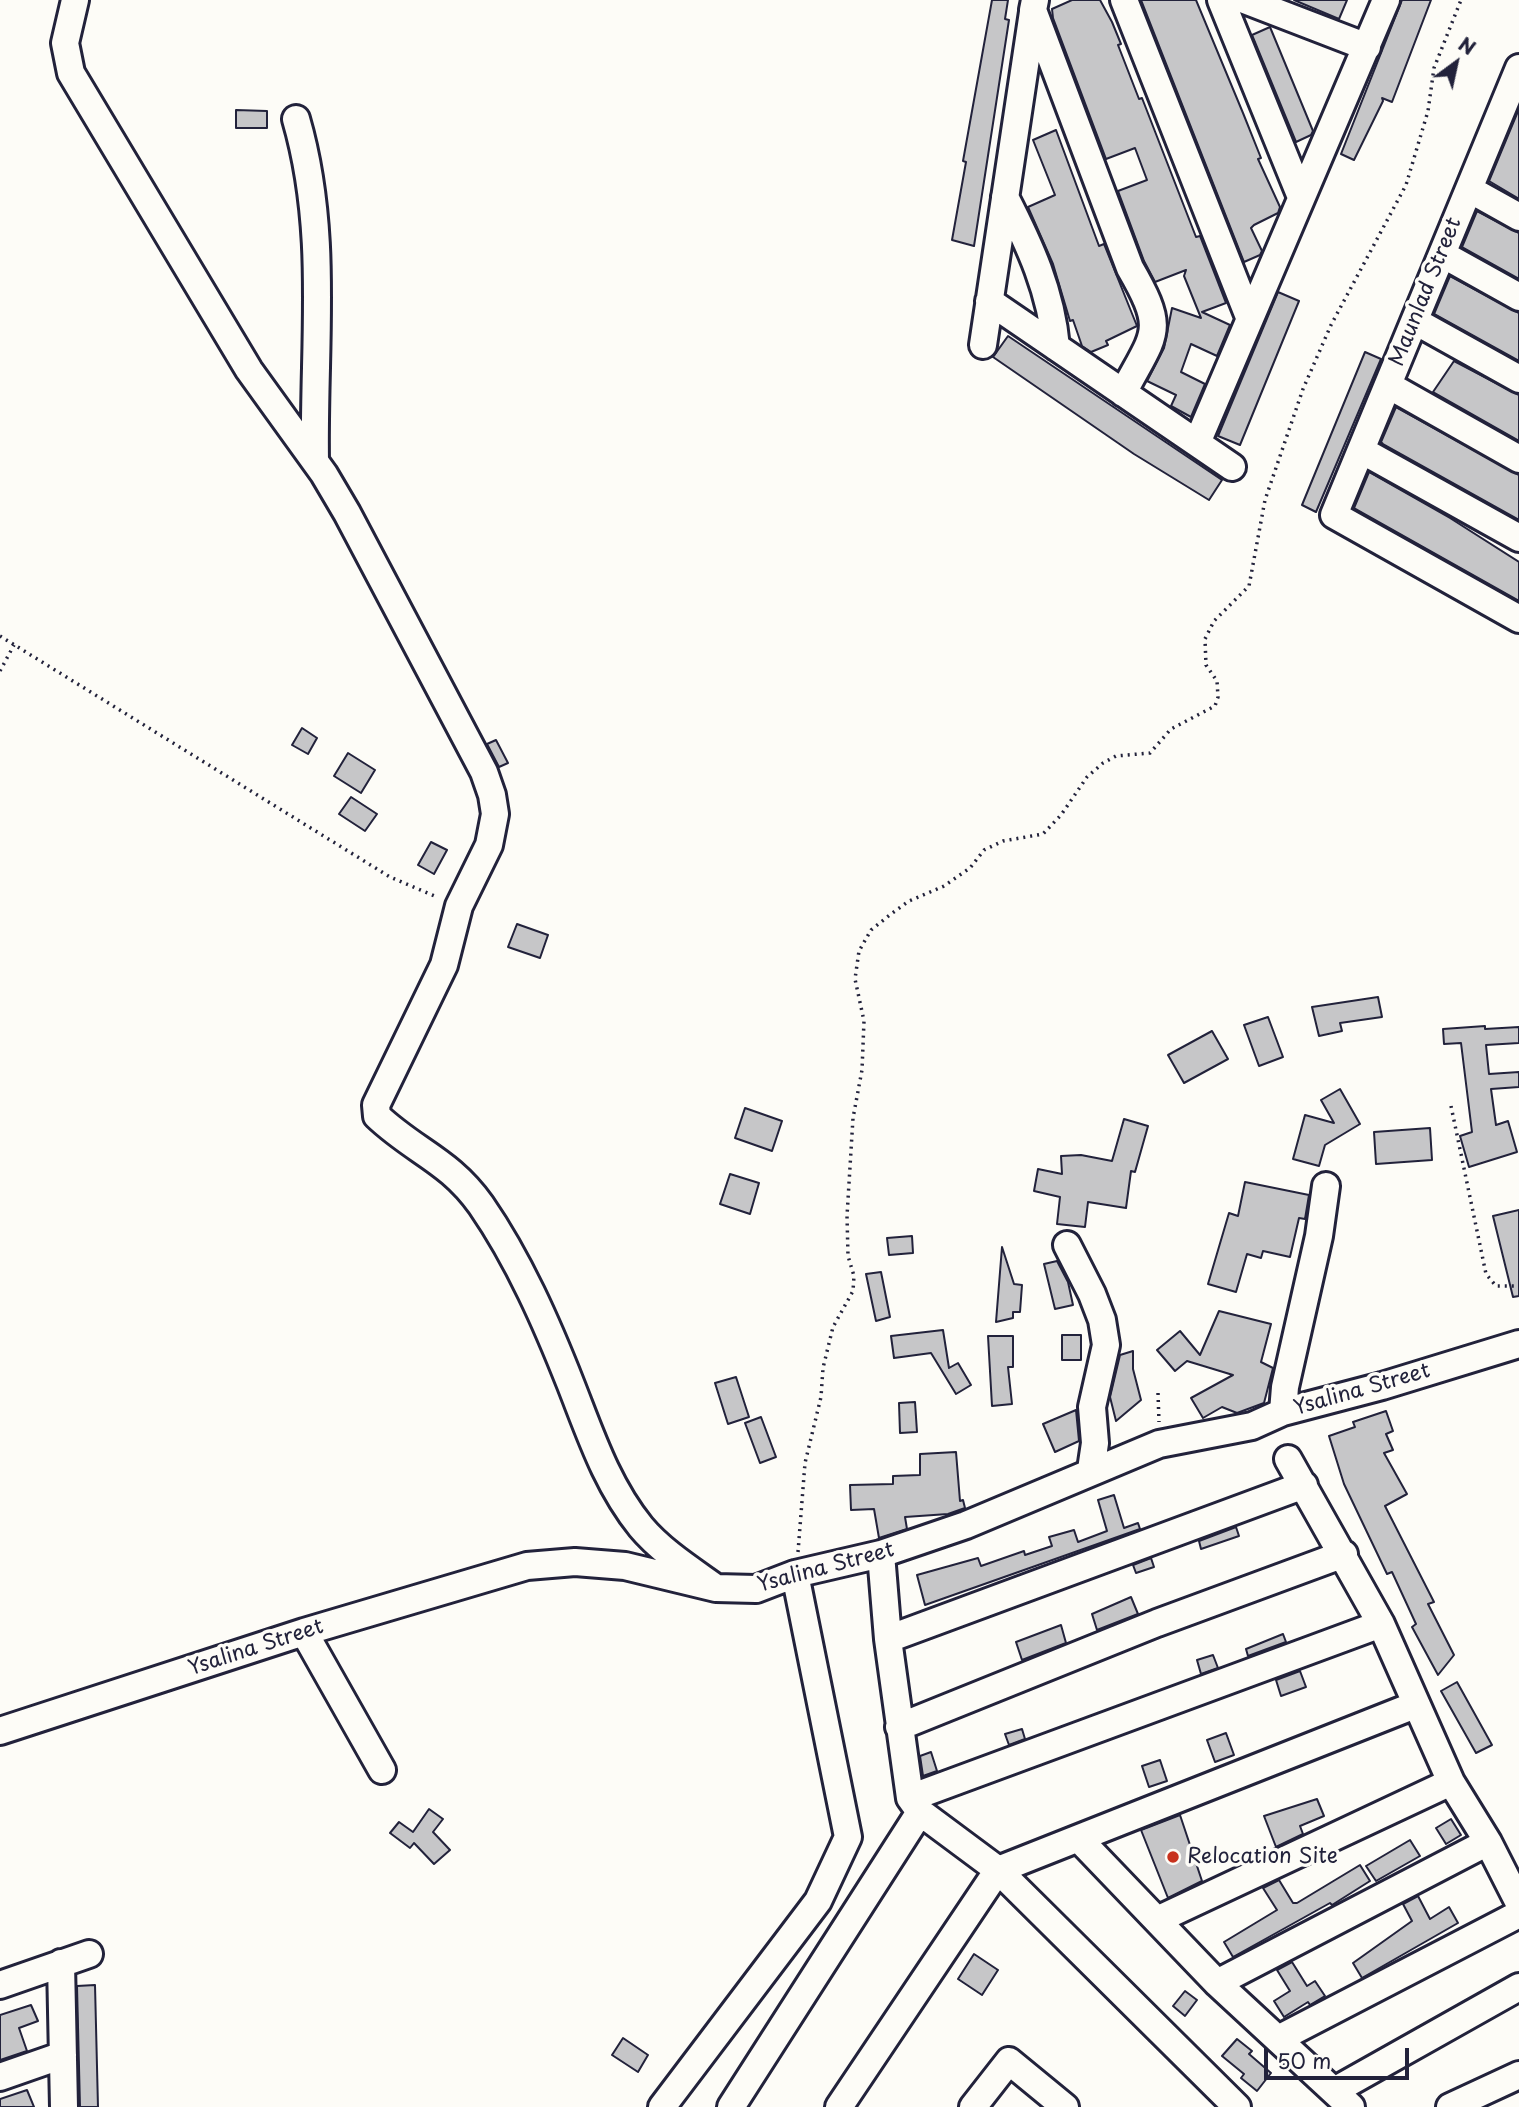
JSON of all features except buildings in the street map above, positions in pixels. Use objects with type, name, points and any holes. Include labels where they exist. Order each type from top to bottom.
[{"type":"street","points":[[75,0],[65,43],[71,72],[249,370],[315,461],[348,513],[484,772],[492,794],[495,814],[492,837],[459,906],[444,965],[376,1105],[377,1116],[399,1136],[440,1160],[460,1177],[482,1208],[541,1312],[603,1468],[620,1499],[643,1530],[716,1588]]},
{"type":"street","points":[[1124,0],[1249,317]]},
{"type":"street","points":[[1221,0],[1301,197]]},
{"type":"street","points":[[1245,0],[1367,47]]},
{"type":"street","points":[[1197,443],[1386,0]]},
{"type":"street","points":[[983,345],[1034,5]]},
{"type":"street","points":[[1034,5],[1130,268],[1148,299],[1154,320],[1154,334],[1123,393]]},
{"type":"street","name":"Maunlad Street","points":[[1519,68],[1508,125],[1469,189],[1334,515],[1519,619]]},
{"type":"street","points":[[296,119],[309,163],[319,267],[315,461]]},
{"type":"street","points":[[1469,189],[1519,217]]},
{"type":"street","points":[[1005,197],[1033,252],[1046,287],[1053,312],[1056,347]]},
{"type":"street","points":[[1442,254],[1519,297]]},
{"type":"street","points":[[989,301],[1232,467]]},
{"type":"street","points":[[1415,321],[1519,379]]},
{"type":"street","points":[[1388,384],[1519,459]]},
{"type":"street","points":[[1361,450],[1519,538]]},
{"type":"street","points":[[1283,1412],[1285,1387],[1319,1236],[1326,1186]]},
{"type":"street","points":[[1067,1245],[1097,1307],[1106,1345],[1092,1407],[1094,1443],[1091,1471]]},
{"type":"street","name":"Ysalina Street","points":[[0,1731],[304,1632],[527,1566],[575,1562],[625,1566],[716,1588],[756,1589],[795,1574],[881,1555],[966,1525],[1159,1444],[1252,1426],[1283,1412],[1382,1387],[1519,1344]]},
{"type":"street","points":[[1288,1459],[1344,1554],[1381,1624],[1451,1782],[1488,1842],[1519,1903]]},
{"type":"street","points":[[888,1639],[1304,1485]]},
{"type":"street","points":[[898,1727],[1157,1623],[1344,1554]]},
{"type":"street","points":[[881,1555],[898,1727],[915,1805],[998,1870],[1237,2107]]},
{"type":"street","points":[[663,2107],[818,1901],[848,1837],[795,1574]]},
{"type":"street","points":[[731,2107],[915,1805],[1381,1624]]},
{"type":"street","points":[[304,1632],[382,1770]]},
{"type":"street","points":[[839,2107],[998,1870],[1415,1705]]},
{"type":"street","points":[[1157,1920],[1451,1782]]},
{"type":"street","points":[[1079,1839],[1217,1983],[1342,2099],[1519,1987]]},
{"type":"street","points":[[1217,1983],[1488,1842]]},
{"type":"street","points":[[1278,2039],[1519,1914]]},
{"type":"street","points":[[0,1985],[89,1954]]},
{"type":"street","points":[[61,1963],[64,2107]]},
{"type":"street","points":[[0,2077],[63,2055]]},
{"type":"street","points":[[973,2107],[1009,2061],[1065,2107]]},
{"type":"street","points":[[1450,2107],[1519,2075]]},
{"type":"path","points":[[795,1574],[804,1503],[805,1463],[821,1397],[823,1368],[833,1327],[853,1291],[854,1276],[848,1256],[848,1216],[853,1118],[862,1070],[864,1021],[855,979],[859,951],[871,930],[909,901],[944,886],[970,868],[984,850],[1003,841],[1043,834],[1061,815],[1087,777],[1102,763],[1116,756],[1150,752],[1171,729],[1215,706],[1218,697],[1217,681],[1206,664],[1205,639],[1214,621],[1249,586],[1265,500],[1289,430],[1317,354],[1406,185],[1428,111],[1434,68],[1461,0]]},
{"type":"path","points":[[0,636],[390,877],[459,906]]},
{"type":"path","points":[[0,671],[14,645]]},
{"type":"path","points":[[1451,1106],[1486,1274],[1496,1286],[1519,1286]]},
{"type":"path","points":[[1158,1393],[1159,1444]]},
{"type":"place","name":"Relocation Site","points":[[1173,1857]]}]
